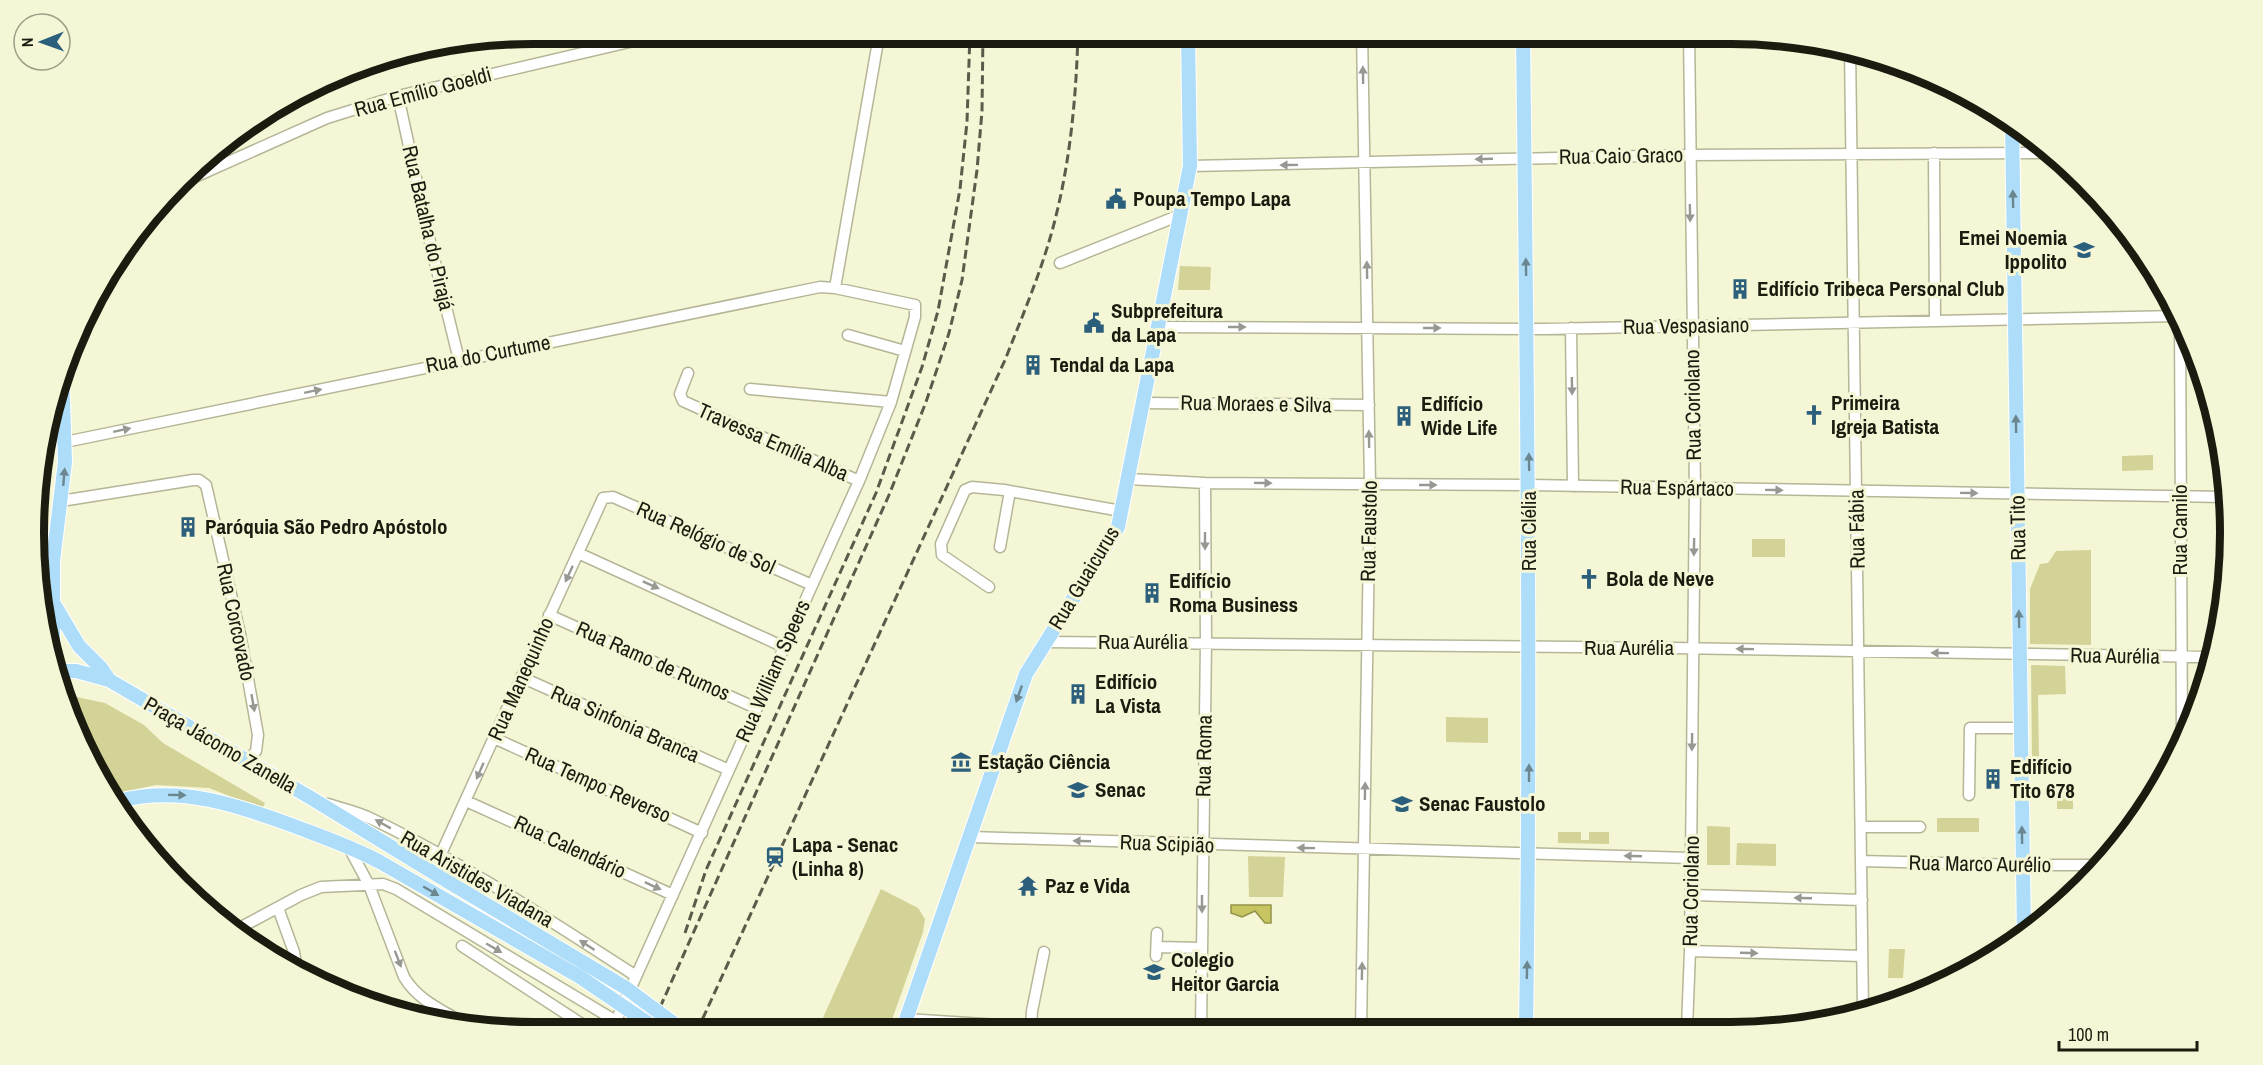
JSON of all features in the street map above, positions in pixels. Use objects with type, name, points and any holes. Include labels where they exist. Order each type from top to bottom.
[{"type":"main road","name":"Rua Guaicurus","points":[[905,1022],[1026,674],[1114,536],[1121,512],[1190,166],[1188,44]]},
{"type":"main road","name":"Rua Clélia","points":[[1523,44],[1529,485],[1529,853],[1526,1022]]},
{"type":"main road","name":"Rua Tito","points":[[2012,133],[2024,923]]},
{"type":"main road","points":[[53,625],[53,561],[64,482],[63,395]]},
{"type":"main road","points":[[52,601],[69,631],[109,680]]},
{"type":"main road","name":"Praça Jácomo Zanella","points":[[63,671],[76,671],[109,680],[597,969],[638,996],[671,1022]]},
{"type":"main road","name":"Praça Jácomo Zanella","points":[[124,800],[159,795],[193,795],[241,807],[348,846],[380,862],[580,977],[646,1022]]},
{"type":"street","name":"Rua Emílio Goeldi","points":[[200,175],[327,118],[398,96],[621,44]]},
{"type":"street","points":[[835,288],[877,44]]},
{"type":"street","name":"Rua Faustolo","points":[[1361,1022],[1370,484],[1362,44]]},
{"type":"street","name":"Rua Coriolano","points":[[1687,1022],[1691,895],[1695,488],[1689,44]]},
{"type":"street","name":"Rua Fábia","points":[[1850,58],[1863,1003]]},
{"type":"street","name":"Rua Batalha do Pirajá","points":[[398,96],[459,360]]},
{"type":"street","points":[[1934,153],[1935,321]]},
{"type":"street","name":"Rua Caio Graco","points":[[1190,166],[1689,155],[2038,153]]},
{"type":"street","points":[[1060,263],[1180,214]]},
{"type":"street","name":"Rua do Curtume","points":[[65,442],[820,287],[912,304]]},
{"type":"street","name":"Rua William Speers","points":[[616,1020],[702,833],[891,402],[916,312],[915,305],[912,304]]},
{"type":"street","name":"Rua Vespasiano","points":[[1158,327],[1527,329],[2170,318]]},
{"type":"street","points":[[1571,328],[1573,486]]},
{"type":"street","points":[[848,335],[905,351]]},
{"type":"street","name":"Rua Camilo","points":[[2179,339],[2182,721]]},
{"type":"street","name":"Travessa Emília Alba","points":[[688,374],[680,394],[684,401],[858,481]]},
{"type":"street","points":[[750,389],[891,402]]},
{"type":"street","name":"Rua Moraes e Silva","points":[[1143,403],[1369,405]]},
{"type":"street","name":"Rua Espártaco","points":[[1128,479],[1205,483],[1529,485],[2218,497]]},
{"type":"street","name":"Rua Corcovado","points":[[61,501],[193,480],[206,485],[240,634],[258,735],[256,751],[248,761]]},
{"type":"street","name":"Rua Roma","points":[[1201,1022],[1206,642],[1205,483]]},
{"type":"street","points":[[989,587],[942,555],[941,544],[965,490],[972,487],[1010,491],[1121,512]]},
{"type":"street","points":[[1000,547],[1010,491]]},
{"type":"street","name":"Rua Relógio de Sol","points":[[601,501],[605,497],[613,497],[812,585]]},
{"type":"street","name":"Rua Manequinho","points":[[440,856],[601,501]]},
{"type":"street","points":[[578,553],[784,647]]},
{"type":"street","name":"Rua Ramo de Rumos","points":[[549,615],[756,708]]},
{"type":"street","name":"Rua Aurélia","points":[[1046,642],[1693,648],[2204,657]]},
{"type":"street","name":"Rua Sinfonia Branca","points":[[521,677],[729,770]]},
{"type":"street","points":[[1969,795],[1970,728],[2020,728]]},
{"type":"street","name":"Rua Tempo Reverso","points":[[494,738],[619,793],[702,833]]},
{"type":"street","name":"Rua Aristides Viadana","points":[[311,798],[371,818],[542,916],[636,976]]},
{"type":"street","name":"Rua Calendário","points":[[466,801],[673,895]]},
{"type":"street","points":[[1861,826],[1920,827]]},
{"type":"street","name":"Rua Scipião","points":[[970,837],[1529,853]]},
{"type":"street","points":[[348,846],[369,885],[404,977],[421,998],[447,1014]]},
{"type":"street","points":[[1529,853],[1691,858]]},
{"type":"street","name":"Rua Marco Aurélio","points":[[1861,861],[2022,866],[2088,865]]},
{"type":"street","points":[[243,926],[321,887],[383,884],[396,889],[616,1020]]},
{"type":"street","points":[[1691,895],[1862,900]]},
{"type":"street","points":[[278,908],[295,960]]},
{"type":"street","points":[[1157,933],[1156,951],[1202,948]]},
{"type":"street","points":[[462,946],[579,1022]]},
{"type":"street","points":[[1690,951],[1862,956]]},
{"type":"street","points":[[1035,1022],[1032,1011],[1044,952]]},
{"type":"green space","points":[[1180,266],[1211,267],[1210,290],[1178,290]]},
{"type":"green space","points":[[2153,455],[2153,470],[2122,471],[2122,456]]},
{"type":"green space","points":[[1752,539],[1785,539],[1785,557],[1752,557]]},
{"type":"green space","points":[[2091,550],[2091,645],[2030,644],[2030,589],[2040,564],[2048,563],[2056,551]]},
{"type":"green space","points":[[2031,665],[2065,666],[2066,694],[2038,695],[2039,759],[2032,759]]},
{"type":"green space","points":[[71,696],[105,703],[144,725],[163,743],[265,803],[262,809],[209,788],[156,785],[119,793],[94,749]]},
{"type":"green space","points":[[1446,717],[1488,718],[1488,743],[1446,742]]},
{"type":"green space","points":[[2057,786],[2073,786],[2073,809],[2057,809]]},
{"type":"green space","points":[[1937,818],[1979,818],[1979,832],[1937,832]]},
{"type":"green space","points":[[1707,826],[1730,827],[1730,865],[1707,865]]},
{"type":"green space","points":[[1558,832],[1581,832],[1581,840],[1589,840],[1589,832],[1609,832],[1609,844],[1558,843]]},
{"type":"green space","points":[[1737,843],[1776,844],[1776,866],[1736,865]]},
{"type":"green space","points":[[1248,856],[1285,857],[1283,897],[1249,897]]},
{"type":"green space","points":[[881,889],[918,908],[925,919],[923,932],[891,1022],[821,1022]]},
{"type":"green space","points":[[1889,949],[1905,949],[1903,978],[1888,978]]},
{"type":"shaded area","points":[[1231,905],[1271,905],[1271,923],[1265,923],[1255,911],[1242,917],[1231,913]]},
{"type":"railway","points":[[685,933],[706,870],[876,493],[922,367],[938,311],[960,189],[967,122],[970,44]]},
{"type":"railway","points":[[653,1022],[889,495],[926,402],[949,333],[962,280],[977,170],[982,111],[983,44]]},
{"type":"railway","points":[[701,1022],[1005,360],[1028,303],[1048,245],[1061,193],[1073,113],[1077,44]]},
{"type":"place","name":"Poupa Tempo Lapa","points":[[1116,199]]},
{"type":"place","name":"Emei Noemia Ippolito","points":[[2084,250]]},
{"type":"place","name":"Edifício Tribeca Personal Club","points":[[1740,289]]},
{"type":"place","name":"Subprefeitura da Lapa","points":[[1094,323]]},
{"type":"place","name":"Tendal da Lapa","points":[[1033,365]]},
{"type":"place","name":"Primeira Igreja Batista","points":[[1814,415]]},
{"type":"place","name":"Edifício Wide Life","points":[[1404,416]]},
{"type":"place","name":"Paróquia São Pedro Apóstolo","points":[[188,527]]},
{"type":"place","name":"Bola de Neve","points":[[1589,579]]},
{"type":"place","name":"Edifício Roma Business","points":[[1152,593]]},
{"type":"place","name":"Edifício La Vista","points":[[1078,694]]},
{"type":"place","name":"Estação Ciência","points":[[961,762]]},
{"type":"place","name":"Edifício Tito 678","points":[[1993,779]]},
{"type":"place","name":"Senac","points":[[1078,790]]},
{"type":"place","name":"Senac Faustolo","points":[[1402,804]]},
{"type":"place","name":"Lapa - Senac (Linha 8)","points":[[775,857]]},
{"type":"place","name":"Paz e Vida","points":[[1028,886]]},
{"type":"place","name":"Colegio Heitor Garcia","points":[[1154,972]]}]
